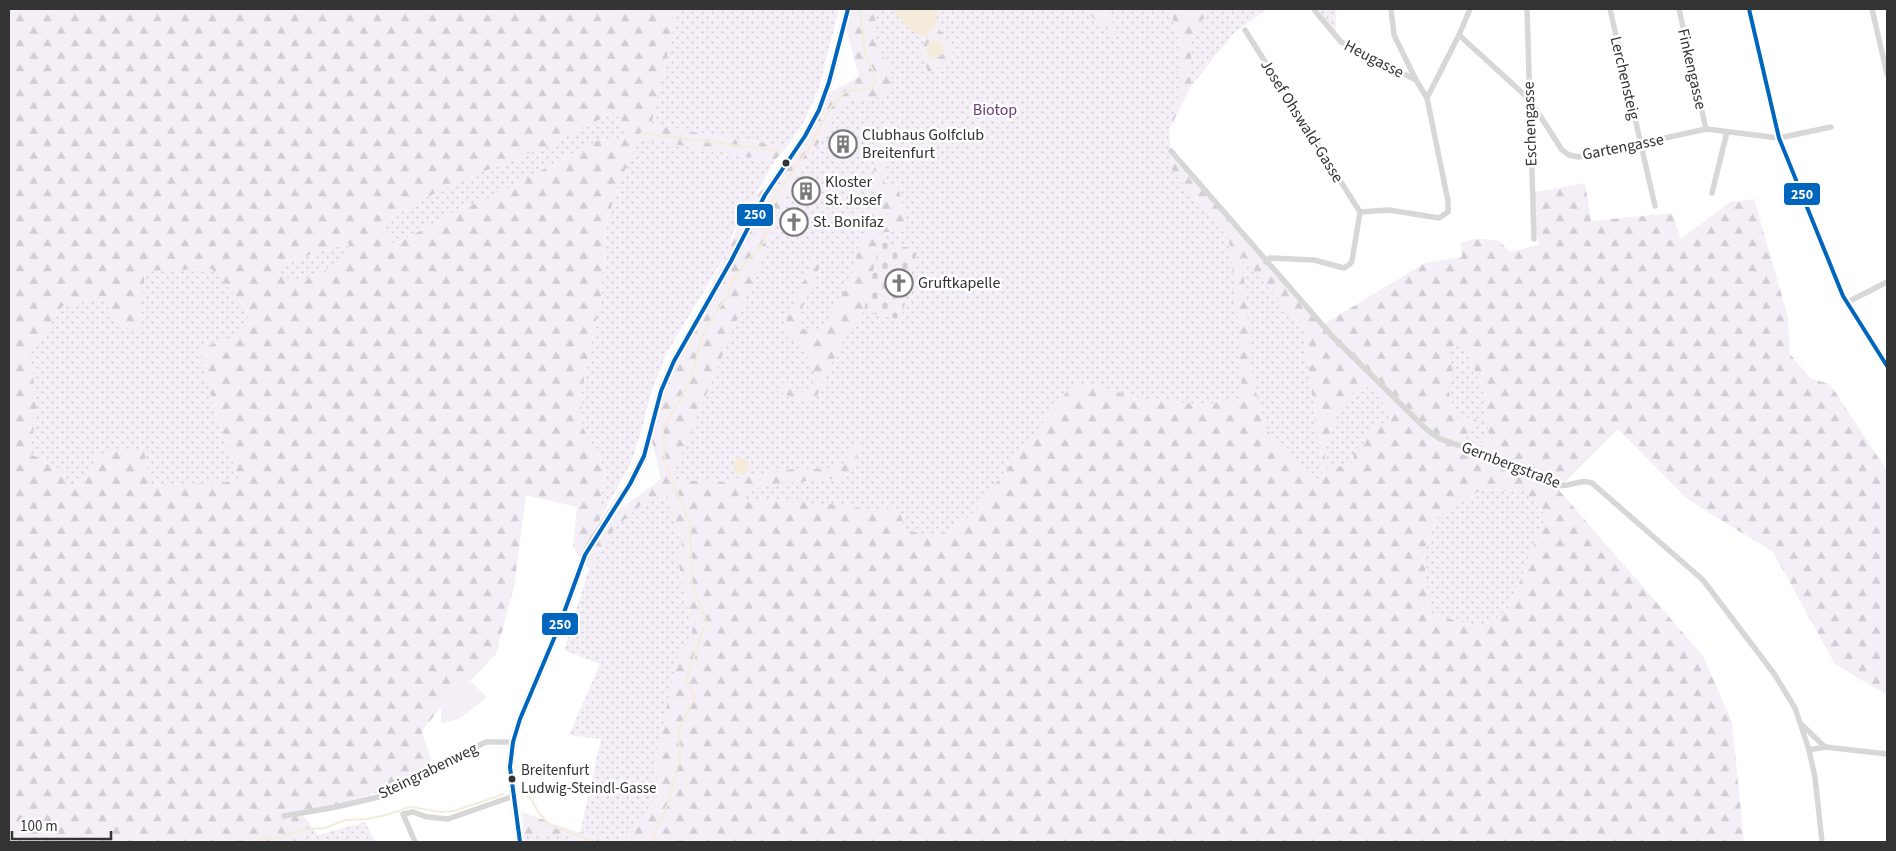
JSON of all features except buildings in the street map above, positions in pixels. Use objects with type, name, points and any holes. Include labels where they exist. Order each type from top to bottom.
[{"type":"main road","points":[[520,842],[510,767],[513,742],[520,719],[558,629],[585,555],[630,484],[644,456],[662,391],[674,361],[732,262],[765,195],[805,136],[819,110],[829,82],[848,9]]},
{"type":"street","points":[[1266,262],[1270,258],[1306,259],[1338,267],[1348,266],[1352,261],[1360,212],[1389,210],[1439,218],[1448,212],[1448,201],[1427,98],[1394,35],[1391,9]]},
{"type":"street","points":[[1427,98],[1470,9]]},
{"type":"street","name":"Eschengasse","points":[[1527,9],[1534,239]]},
{"type":"street","name":"Lerchensteig","points":[[1610,9],[1655,206]]},
{"type":"street","name":"Finkengasse","points":[[1679,9],[1706,130]]},
{"type":"street","points":[[1748,9],[1780,138],[1846,303],[1887,366]]},
{"type":"street","points":[[1872,9],[1887,74]]},
{"type":"street","name":"Heugasse","points":[[1315,11],[1340,42],[1416,80]]},
{"type":"street","name":"Josef Ohswald-Gasse","points":[[1245,30],[1360,212]]},
{"type":"street","name":"Gartengasse","points":[[1459,35],[1530,100],[1562,150],[1569,156],[1579,157],[1706,130],[1780,138],[1831,127]]},
{"type":"street","points":[[1712,193],[1727,132]]},
{"type":"street","name":"Gernbergstraße","points":[[1171,151],[1333,337],[1433,434],[1558,487],[1584,481],[1593,484],[1703,580],[1775,675],[1795,708],[1809,750],[1815,778],[1822,842]]},
{"type":"street","points":[[1846,303],[1887,282]]},
{"type":"street","points":[[1801,723],[1825,747]]},
{"type":"street","name":"Steingrabenweg","points":[[284,816],[336,807],[387,795],[427,771],[486,742],[513,742]]},
{"type":"street","points":[[1809,750],[1825,747],[1887,754]]},
{"type":"street","points":[[415,842],[403,814],[413,812],[427,817],[448,819],[514,796]]},
{"type":"green space","points":[[9,9],[678,9],[651,125],[787,147],[775,160],[722,154],[640,137],[616,190],[607,223],[601,297],[581,394],[582,426],[605,470],[599,508],[604,512],[580,557],[573,546],[577,507],[526,495],[514,587],[496,654],[441,707],[422,731],[435,775],[304,815],[303,842],[9,842]],"holes":[[[616,111],[627,138],[599,140],[485,200],[460,209],[394,245],[380,225],[425,198],[472,176],[550,145]],[[349,243],[345,260],[300,283],[271,271],[309,255]],[[212,269],[251,314],[230,339],[199,348],[216,416],[240,481],[151,486],[144,451],[119,449],[97,455],[84,482],[67,487],[63,471],[30,454],[37,407],[30,354],[63,306],[103,296],[114,320],[138,334],[139,302],[144,289],[144,271]]]},
{"type":"green space","points":[[678,9],[839,9],[818,91],[803,123],[787,147],[651,125]]},
{"type":"green space","points":[[848,9],[875,9],[875,41],[888,66],[892,85],[885,95],[874,98],[846,100],[787,192],[773,232],[671,480],[725,482],[758,474],[793,469],[824,469],[841,466],[858,442],[861,444],[852,468],[843,478],[772,484],[746,491],[746,499],[842,505],[878,512],[887,509],[899,511],[903,521],[902,528],[934,538],[971,516],[1072,385],[1101,387],[1145,400],[1198,404],[1242,403],[1239,329],[1229,239],[1172,170],[1172,156],[1324,324],[1425,263],[1462,257],[1461,242],[1476,239],[1498,240],[1510,252],[1539,245],[1536,229],[1535,192],[1585,183],[1591,221],[1672,213],[1681,239],[1730,202],[1754,199],[1788,317],[1790,354],[1811,379],[1830,384],[1887,471],[1887,695],[1835,664],[1773,552],[1687,499],[1618,429],[1558,489],[1703,656],[1732,722],[1744,842],[624,842],[645,817],[659,788],[655,760],[678,656],[694,639],[677,555],[682,545],[667,494],[643,503],[614,529],[589,569],[584,562],[609,517],[661,479],[651,437],[664,391],[753,197],[780,175],[828,93],[859,77],[846,28]],"holes":[[[1242,256],[1304,330],[1323,480],[1314,479],[1266,429],[1253,381]],[[1454,345],[1463,346],[1483,387],[1489,433],[1478,449],[1463,443],[1471,430],[1477,427],[1476,419],[1456,417],[1446,382],[1453,373],[1450,354],[1447,351]],[[1363,383],[1380,398],[1392,418],[1371,430],[1363,444],[1353,453],[1354,460],[1350,465],[1325,468],[1326,451],[1331,431],[1339,412],[1351,395]],[[1481,490],[1525,491],[1546,516],[1510,606],[1485,629],[1430,613],[1423,552],[1438,516]]]},
{"type":"green space","name":"Biotop","points":[[875,9],[1083,9],[1114,35],[1114,25],[1101,9],[1170,9],[1180,45],[1182,86],[1169,130],[1172,170],[1304,330],[1323,480],[1314,480],[1242,403],[1198,404],[1145,400],[1101,387],[1072,385],[971,516],[934,538],[902,528],[730,501],[670,480],[773,232],[787,192],[846,100],[874,98],[888,66],[875,41]]},
{"type":"green space","points":[[1083,9],[1101,9],[1114,25],[1114,35]]},
{"type":"green space","points":[[1170,9],[1205,9],[1206,14],[1191,40],[1191,86],[1169,130],[1182,86],[1180,45]]},
{"type":"green space","points":[[1205,9],[1267,9],[1233,34],[1191,86],[1191,40],[1206,14]]},
{"type":"green space","points":[[1314,9],[1336,9],[1336,31]]},
{"type":"green space","points":[[937,25],[954,55],[929,74],[923,58],[922,48]]},
{"type":"green space","points":[[616,111],[627,138],[599,140],[485,200],[460,209],[393,245],[380,225],[425,198],[472,176],[550,145]]},
{"type":"green space","points":[[883,127],[888,138],[884,183],[897,185],[905,210],[904,232],[883,232],[864,311],[840,345],[818,394],[811,402],[801,402],[779,391],[782,382],[805,393],[812,389],[814,373],[803,347],[785,335],[784,326],[814,259],[821,263],[795,326],[812,332],[821,331],[851,280],[857,252],[876,199],[873,182],[877,137]]},
{"type":"green space","points":[[640,136],[722,154],[775,160],[733,232],[728,250],[666,354],[650,396],[641,433],[631,462],[604,512],[599,508],[605,470],[582,426],[581,394],[601,297],[607,223],[616,190]]},
{"type":"green space","points":[[880,241],[917,250],[901,320],[864,311]]},
{"type":"green space","points":[[349,243],[345,260],[300,283],[270,271],[309,255]]},
{"type":"green space","points":[[213,269],[251,315],[230,339],[199,348],[216,416],[240,481],[151,486],[97,455],[84,482],[67,487],[30,454],[37,407],[30,354],[63,306],[104,296],[114,320],[138,333],[139,302],[144,289],[144,271]]},
{"type":"green space","points":[[1454,345],[1463,346],[1483,387],[1486,421],[1490,433],[1478,449],[1463,443],[1471,430],[1456,417],[1446,382],[1453,373],[1447,351]]},
{"type":"green space","points":[[1363,383],[1380,398],[1392,418],[1371,430],[1363,444],[1353,453],[1354,460],[1350,465],[1325,468],[1324,460],[1327,441],[1339,412],[1352,393]]},
{"type":"green space","points":[[1481,490],[1525,491],[1546,516],[1510,606],[1486,629],[1430,613],[1423,552],[1438,516]]},
{"type":"green space","points":[[667,493],[682,545],[677,555],[694,639],[655,760],[659,788],[645,817],[624,842],[615,842],[580,833],[601,739],[569,735],[600,664],[564,650],[589,569],[614,529],[643,503]]},
{"type":"green space","points":[[470,681],[487,697],[459,719],[441,723],[441,707]]},
{"type":"green space","points":[[522,812],[580,833],[615,842],[583,842],[569,835],[524,834]]},
{"type":"green space","points":[[304,816],[318,835],[365,822],[375,842],[303,842]]},
{"type":"green space","points":[[524,834],[569,835],[583,842],[524,842]]},
{"type":"shaded area","points":[[893,9],[936,9],[937,21],[932,31],[925,36],[920,35],[906,26]]},
{"type":"shaded area","points":[[935,40],[941,43],[944,49],[941,55],[935,58],[929,55],[926,49],[929,43]]},
{"type":"shaded area","points":[[741,458],[749,466],[741,474],[733,466]]},
{"type":"waterway","points":[[652,842],[668,804],[680,757],[679,729],[695,697],[686,680],[706,621],[692,584],[690,524],[665,463],[663,429],[691,379],[702,337],[711,319],[727,297],[732,282],[742,267],[763,243],[766,235],[769,207],[774,198],[809,148],[830,108],[844,93],[851,90],[869,89],[876,82],[865,53],[860,9]]},
{"type":"waterway","points":[[641,133],[779,151]]},
{"type":"waterway","points":[[522,791],[531,799],[549,825],[595,842]]},
{"type":"waterway","points":[[256,842],[264,837],[277,838],[307,829],[325,828],[346,820],[386,815],[410,807],[441,812],[454,811],[504,794]]},
{"type":"waterway","points":[[9,836],[12,842]]},
{"type":"transit line","name":"250","points":[[520,842],[510,767],[513,742],[520,719],[558,629],[585,555],[630,484],[644,456],[661,391],[674,361],[731,261],[765,195],[805,136],[819,110],[829,82],[848,9]]},
{"type":"transit line","name":"250","points":[[1749,9],[1779,138],[1843,296],[1887,366]]},
{"type":"place","name":"Clubhaus Golfclub Breitenfurt","points":[[843,144]]},
{"type":"place","name":"Kloster St. Josef","points":[[806,191]]},
{"type":"place","name":"St. Bonifaz","points":[[794,222]]},
{"type":"place","name":"Gruftkapelle","points":[[899,283]]},
{"type":"place","name":"Breitenfurt Ludwig-Steindl-Gasse","points":[[512,779]]}]
